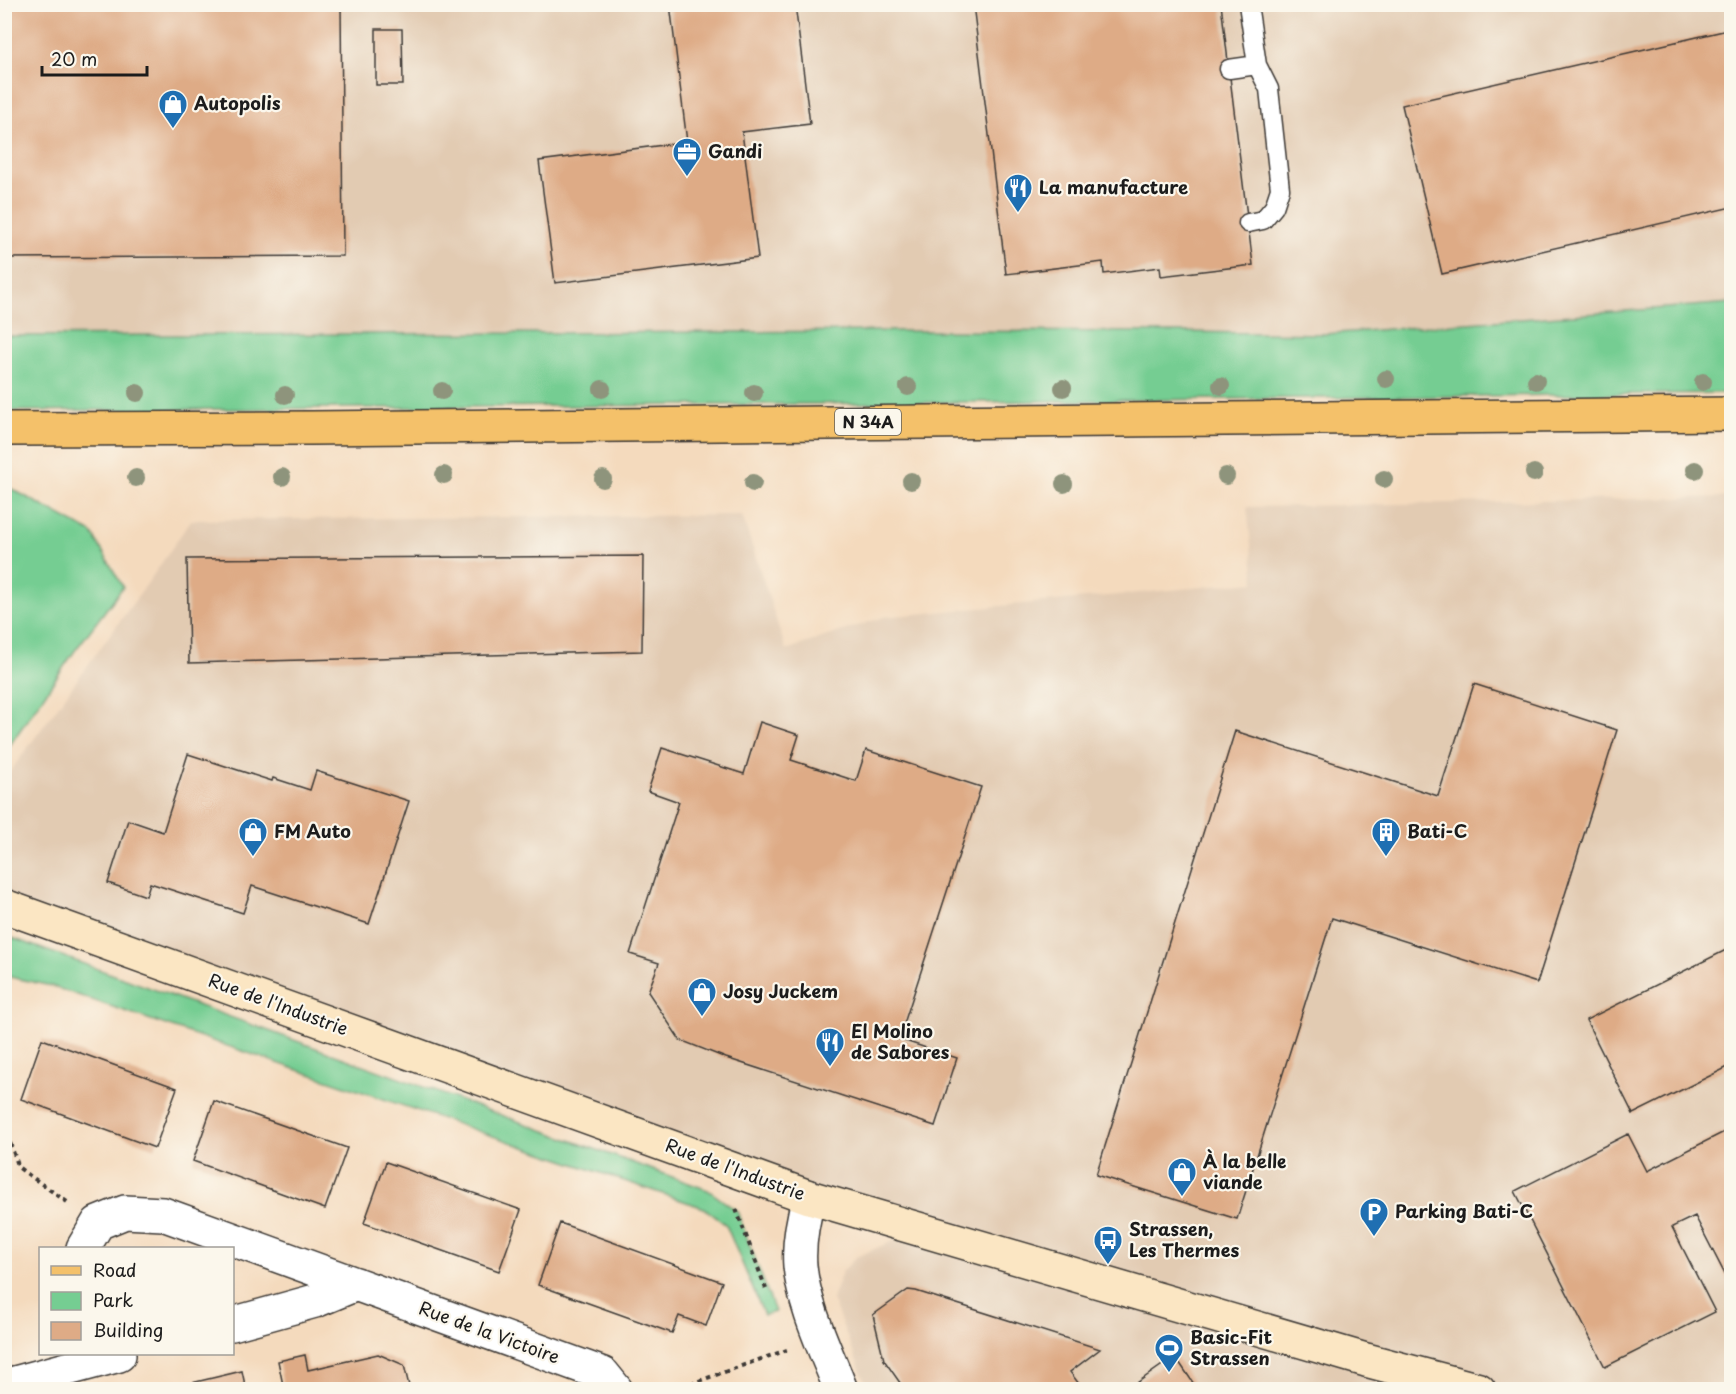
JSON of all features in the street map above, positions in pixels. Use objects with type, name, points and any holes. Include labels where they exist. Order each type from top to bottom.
[{"type":"main road","name":"N 34A","points":[[4,429],[1731,414]]},
{"type":"street","name":"Rue de l'Industrie","points":[[4,906],[808,1197],[1366,1360],[1479,1389]]},
{"type":"street","points":[[808,1197],[800,1233],[800,1266],[807,1301],[841,1389]]},
{"type":"street","name":"Rue de la Victoire","points":[[91,1236],[125,1212],[163,1214],[603,1374],[616,1389]]},
{"type":"street","points":[[234,1323],[315,1302],[356,1284]]},
{"type":"street","points":[[4,1386],[117,1355]]},
{"type":"lane","points":[[1248,4],[1257,65],[1269,89],[1280,189],[1274,207],[1263,220],[1248,223]]},
{"type":"lane","points":[[1229,69],[1257,65]]},
{"type":"path","points":[[4,1126],[19,1168],[91,1236]]},
{"type":"path","points":[[737,1211],[767,1289]]},
{"type":"path","points":[[673,1389],[788,1350]]},
{"type":"shaded area","points":[[4,5],[1731,5],[1731,303],[1325,334],[901,331],[5,336]]},
{"type":"shaded area","points":[[1731,497],[1731,1389],[868,1389],[832,1299],[842,1272],[856,1257],[918,1230],[5,906],[5,779],[191,520],[742,515],[786,650],[884,617],[1255,582],[1247,507]]},
{"type":"green space","points":[[1731,303],[1731,393],[5,411],[5,336],[901,331],[1325,334]]},
{"type":"green space","points":[[12,489],[92,533],[123,587],[74,652],[5,752],[4,490]]},
{"type":"green space","points":[[4,935],[708,1190],[737,1211],[775,1312],[764,1315],[726,1225],[704,1208],[51,986],[5,976]]},
{"type":"building","name":"Autopolis","points":[[4,4],[341,4],[343,256],[4,258]]},
{"type":"building","points":[[670,4],[795,4],[810,124],[742,132],[758,258],[555,283],[539,161],[687,142]]},
{"type":"building","points":[[973,4],[1221,4],[1253,265],[1161,276],[1160,267],[1104,274],[1103,262],[1006,274]]},
{"type":"building","points":[[376,29],[402,29],[403,85],[376,85]]},
{"type":"building","points":[[1732,29],[1732,207],[1442,274],[1402,105]]},
{"type":"building","points":[[643,556],[642,651],[189,663],[187,559]]},
{"type":"building","name":"Bati-C","points":[[1474,684],[1617,730],[1537,983],[1332,918],[1237,1219],[1096,1175],[1235,731],[1438,796]]},
{"type":"building","points":[[760,722],[799,735],[791,760],[856,781],[866,750],[981,787],[899,1039],[957,1058],[935,1126],[726,1058],[680,1040],[648,992],[659,963],[630,954],[679,802],[648,791],[662,748],[744,774]]},
{"type":"building","name":"FM Auto","points":[[188,754],[272,781],[273,778],[310,790],[316,771],[409,801],[369,924],[252,886],[243,913],[150,883],[146,896],[108,883],[128,820],[163,832]]},
{"type":"building","points":[[1732,947],[1732,1065],[1633,1114],[1586,1020]]},
{"type":"building","points":[[42,1039],[177,1088],[155,1148],[21,1099]]},
{"type":"building","points":[[214,1101],[347,1148],[325,1209],[193,1161]]},
{"type":"building","points":[[1732,1128],[1732,1288],[1695,1216],[1672,1227],[1715,1312],[1605,1367],[1515,1191],[1628,1134],[1647,1171]]},
{"type":"building","points":[[386,1162],[521,1210],[499,1271],[364,1223]]},
{"type":"building","points":[[560,1223],[722,1282],[706,1326],[679,1316],[672,1333],[538,1285]]},
{"type":"building","points":[[908,1290],[1100,1349],[1070,1372],[1082,1388],[1080,1390],[905,1390],[884,1360],[873,1315]]},
{"type":"building","points":[[378,1354],[404,1365],[410,1390],[284,1390],[278,1361],[305,1355],[308,1370]]},
{"type":"building","name":"Basic-Fit Strassen","points":[[1175,1356],[1198,1390],[1127,1390]]},
{"type":"building","points":[[242,1371],[246,1390],[166,1390],[166,1389]]},
{"type":"place","name":"Autopolis","points":[[173,130]]},
{"type":"place","name":"Gandi","points":[[687,178]]},
{"type":"place","name":"La manufacture","points":[[1018,214]]},
{"type":"place","name":"FM Auto","points":[[253,858]]},
{"type":"place","name":"Bati-C","points":[[1386,858]]},
{"type":"place","name":"Josy Juckem","points":[[702,1018]]},
{"type":"place","name":"El Molino de Sabores","points":[[830,1068]]},
{"type":"place","name":"À la belle viande","points":[[1182,1198]]},
{"type":"place","name":"Parking Bati-C","points":[[1374,1238]]},
{"type":"place","name":"Strassen, Les Thermes","points":[[1108,1266]]},
{"type":"place","name":"Basic-Fit Strassen","points":[[1169,1374]]}]
